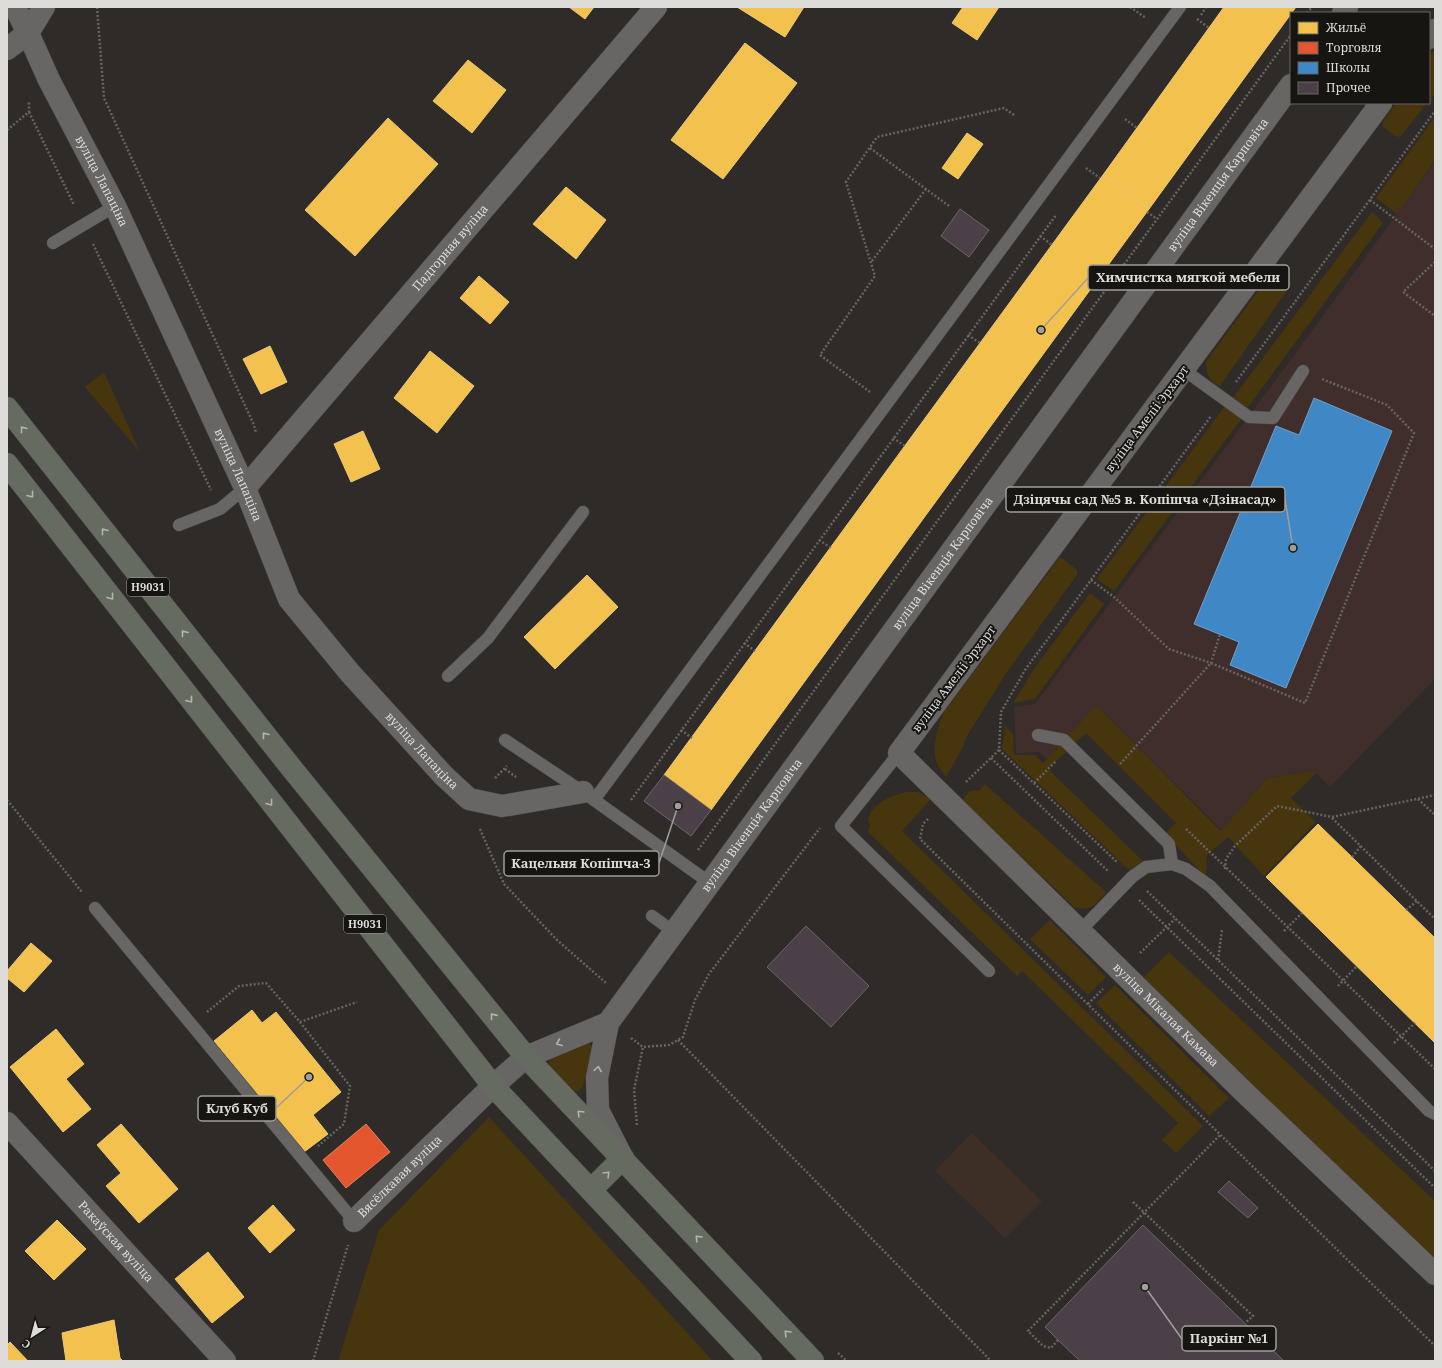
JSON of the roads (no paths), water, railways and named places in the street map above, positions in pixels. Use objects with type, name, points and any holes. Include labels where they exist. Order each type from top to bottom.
[{"type":"main road","name":"Н9031","points":[[7,408],[289,765],[526,1057],[813,1361]]},
{"type":"main road","name":"Н9031","points":[[7,464],[493,1086],[751,1361]]},
{"type":"main road","points":[[591,1190],[623,1158]]},
{"type":"street","name":"вуліца Лапаціна","points":[[15,7],[49,80],[115,206],[245,488],[289,599],[355,679],[444,776],[469,799],[502,806],[588,796]]},
{"type":"street","points":[[7,49],[28,33],[44,7]]},
{"type":"street","name":"Падгорная вуліца","points":[[245,488],[263,465],[656,7]]},
{"type":"street","name":"вуліца Вікенція Карповіча","points":[[608,1022],[1290,86]]},
{"type":"street","name":"вуліца Амеліі Эрхарт","points":[[898,753],[1380,104]]},
{"type":"street","name":"вуліца Мікалая Камава","points":[[898,753],[946,802],[1080,931],[1242,1091],[1435,1274]]},
{"type":"street","points":[[608,1022],[597,1078],[598,1110],[623,1158]]},
{"type":"street","name":"Вясёлкавая вуліца","points":[[354,1221],[493,1086],[526,1057],[608,1022]]},
{"type":"street","name":"Ракаўская вуліца","points":[[7,1123],[225,1361]]},
{"type":"lane","points":[[588,796],[1180,7]]},
{"type":"lane","points":[[53,243],[115,206]]},
{"type":"lane","points":[[1184,370],[1249,417],[1273,418],[1303,371]]},
{"type":"lane","points":[[179,525],[220,509],[245,488]]},
{"type":"lane","points":[[448,676],[488,638],[583,512]]},
{"type":"lane","points":[[1038,735],[1064,740],[1169,844],[1172,864]]},
{"type":"lane","points":[[505,740],[588,796],[710,883]]},
{"type":"lane","points":[[898,753],[841,826],[990,971]]},
{"type":"lane","points":[[1080,931],[1128,881],[1146,867],[1172,864],[1186,869],[1210,886],[1429,1111],[1435,1114]]},
{"type":"lane","points":[[95,908],[354,1221]]},
{"type":"lane","points":[[652,916],[674,932]]},
{"type":"place","name":"Химчистка мягкой мебели","points":[[1041,330]]},
{"type":"place","name":"Дзіцячы сад №5 в. Копішча «Дзінасад»","points":[[1293,548]]},
{"type":"place","name":"Кацельня Копішча-3","points":[[678,806]]},
{"type":"place","name":"Клуб Куб","points":[[309,1077]]},
{"type":"place","name":"Паркінг №1","points":[[1145,1287]]}]
